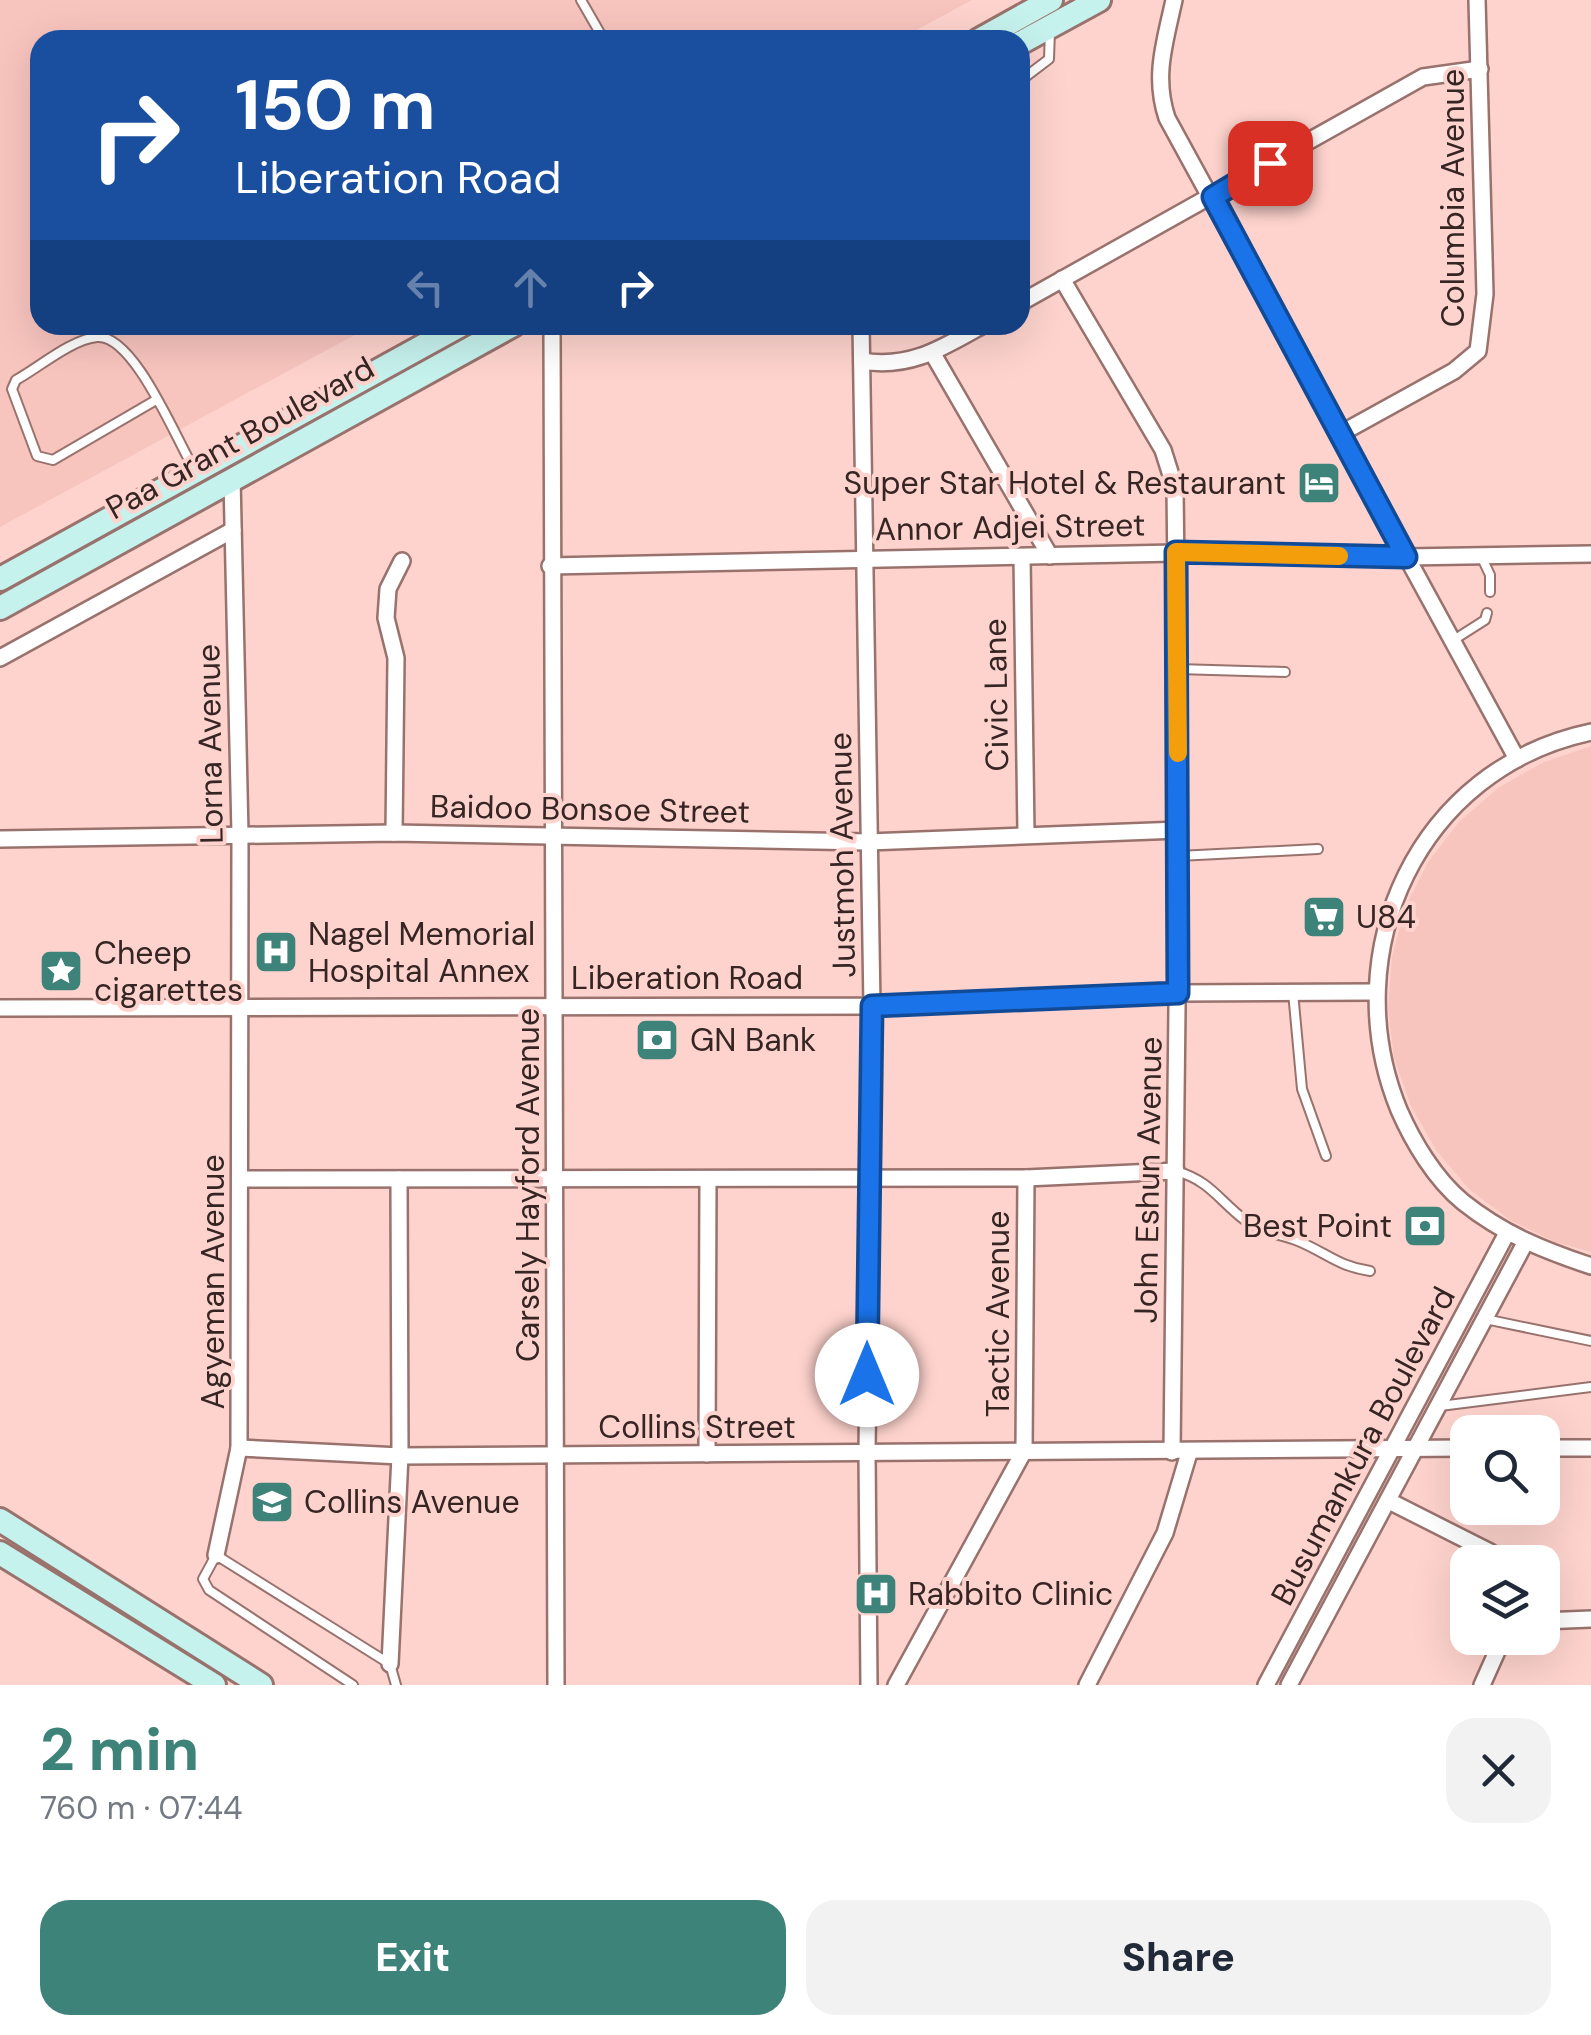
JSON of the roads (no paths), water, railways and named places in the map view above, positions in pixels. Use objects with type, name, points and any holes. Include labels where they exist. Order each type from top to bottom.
[{"type":"main road","points":[[997,30],[1051,0]]},
{"type":"main road","points":[[1030,38],[1098,0]]},
{"type":"main road","name":"Paa Grant Boulevard","points":[[2,573],[443,335]]},
{"type":"main road","name":"Paa Grant Boulevard","points":[[0,608],[494,335]]},
{"type":"main road","points":[[367,377],[380,398]]},
{"type":"main road","points":[[0,1520],[261,1685]]},
{"type":"main road","points":[[0,1553],[214,1685]]},
{"type":"street","points":[[1174,0],[1158,70],[1158,93],[1167,118],[1517,759]]},
{"type":"street","name":"Columbia Avenue","points":[[1338,436],[1454,372],[1478,350],[1485,294],[1477,0]]},
{"type":"street","points":[[1030,298],[1423,77],[1480,68]]},
{"type":"street","name":"John Eshun Avenue","points":[[1062,279],[1172,468],[1176,552],[1176,1172],[1181,1453],[1165,1534],[1087,1685]]},
{"type":"street","name":"Carsely Hayford Avenue","points":[[552,335],[556,1685]]},
{"type":"street","name":"Justmoh Avenue","points":[[861,335],[872,1006],[866,1454],[869,1685]]},
{"type":"street","points":[[862,361],[907,362],[933,354],[966,335]]},
{"type":"street","points":[[933,354],[1050,556]]},
{"type":"street","name":"Lorna Avenue","points":[[232,479],[240,834],[239,1007]]},
{"type":"street","points":[[0,658],[234,530]]},
{"type":"street","name":"Annor Adjei Street","points":[[550,566],[1176,552],[1406,557],[1591,554]]},
{"type":"street","name":"Civic Lane","points":[[1022,557],[1026,833]]},
{"type":"street","points":[[394,833],[396,658],[386,618],[388,589],[402,561]]},
{"type":"street","points":[[1591,732],[1517,759],[1460,801],[1414,857],[1385,922],[1374,992],[1382,1069],[1412,1140],[1461,1200],[1524,1244],[1591,1266]]},
{"type":"street","name":"Baidoo Bonsoe Street","points":[[0,839],[394,833],[868,842],[1178,830]]},
{"type":"street","name":"Liberation Road","points":[[0,1008],[872,1006],[1178,993],[1374,992]]},
{"type":"street","name":"Agyeman Avenue","points":[[216,1555],[240,1448],[239,1007]]},
{"type":"street","points":[[242,1179],[1026,1178],[1176,1172]]},
{"type":"street","name":"Tactic Avenue","points":[[1024,1451],[1026,1178]]},
{"type":"street","points":[[390,1664],[400,1456],[399,1179]]},
{"type":"street","points":[[707,1454],[708,1180]]},
{"type":"street","name":"Busumankura Boulevard","points":[[1266,1685],[1507,1232]]},
{"type":"street","name":"Busumankura Boulevard","points":[[1289,1685],[1524,1244]]},
{"type":"street","name":"Collins Street","points":[[240,1448],[400,1456],[1181,1453],[1418,1448]]},
{"type":"street","points":[[1418,1448],[1450,1448]]},
{"type":"street","points":[[1560,1448],[1591,1448]]},
{"type":"street","points":[[896,1685],[1024,1451]]},
{"type":"street","points":[[1390,1501],[1476,1545]]},
{"type":"street","points":[[1560,1620],[1591,1619]]},
{"type":"street","points":[[1482,1685],[1495,1655]]},
{"type":"lane","points":[[581,0],[598,30]]},
{"type":"lane","points":[[1030,73],[1049,59],[1050,27]]},
{"type":"lane","points":[[156,400],[53,460],[44,460],[37,456],[12,389],[16,380],[93,337],[108,338],[124,347],[156,400],[196,471]]},
{"type":"lane","points":[[1481,556],[1490,575],[1490,592]]},
{"type":"lane","points":[[1452,641],[1485,620],[1487,613]]},
{"type":"lane","points":[[1177,669],[1285,672]]},
{"type":"lane","points":[[1178,856],[1318,849]]},
{"type":"lane","points":[[1293,992],[1302,1089],[1326,1156]]},
{"type":"lane","points":[[1176,1172],[1199,1178],[1246,1222],[1262,1231],[1296,1240],[1342,1266],[1370,1270]]},
{"type":"lane","points":[[1485,1319],[1591,1341]]},
{"type":"lane","points":[[1440,1406],[1591,1387]]},
{"type":"lane","points":[[352,1685],[210,1590],[203,1579],[216,1555],[390,1664],[396,1685]]},
{"type":"place","name":"Super Star Hotel & Restaurant","points":[[1319,483]]},
{"type":"place","name":"U84","points":[[1324,917]]},
{"type":"place","name":"Nagel Memorial Hospital Annex","points":[[276,952]]},
{"type":"place","name":"Cheep cigarettes","points":[[61,971]]},
{"type":"place","name":"GN Bank","points":[[657,1040]]},
{"type":"place","name":"Best Point","points":[[1425,1226]]},
{"type":"place","name":"Collins Avenue","points":[[272,1502]]},
{"type":"place","name":"Rabbito Clinic","points":[[876,1594]]}]
